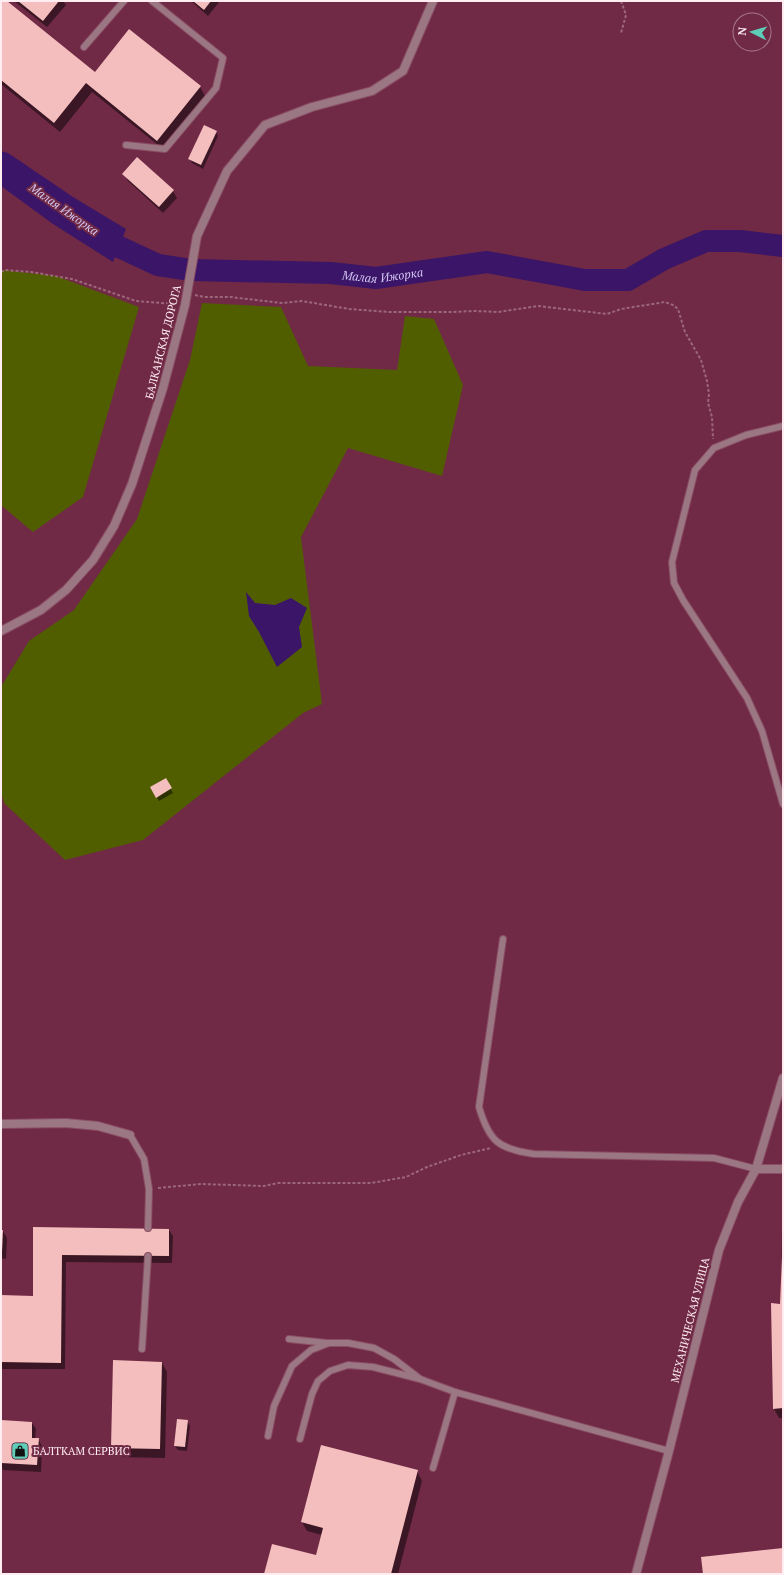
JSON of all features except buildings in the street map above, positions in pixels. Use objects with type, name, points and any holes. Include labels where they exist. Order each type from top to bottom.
[{"type":"street","name":"БАЛКАНСКАЯ ДОРОГА","points":[[1,631],[41,610],[66,590],[94,560],[114,526],[132,484],[163,388],[186,305],[197,236],[227,171],[265,125],[312,107],[372,91],[403,71],[433,1]]},
{"type":"street","name":"МЕХАНИЧЕСКАЯ УЛИЦА","points":[[636,1574],[669,1452],[719,1250],[738,1202],[756,1169],[783,1078]]},
{"type":"street","points":[[1,1124],[66,1123],[98,1126],[130,1135]]},
{"type":"street","points":[[756,1169],[783,1169]]},
{"type":"lane","points":[[84,47],[124,1]]},
{"type":"lane","points":[[126,145],[165,149],[216,88],[223,58],[152,1]]},
{"type":"lane","points":[[783,426],[746,435],[714,448],[695,470],[672,562],[674,583],[683,600],[747,698],[762,731],[783,804]]},
{"type":"lane","points":[[503,939],[479,1107],[485,1126],[492,1138],[504,1147],[517,1152],[534,1154],[714,1158],[756,1169]]},
{"type":"lane","points":[[130,1135],[144,1159],[149,1189],[148,1228]]},
{"type":"lane","points":[[142,1349],[148,1256]]},
{"type":"lane","points":[[289,1339],[328,1343],[348,1343],[374,1348],[394,1359],[420,1379]]},
{"type":"lane","points":[[268,1436],[274,1406],[292,1366],[311,1350],[328,1343]]},
{"type":"lane","points":[[300,1438],[312,1394],[318,1381],[330,1371],[348,1365],[354,1365],[373,1367],[420,1379],[455,1392],[669,1452]]},
{"type":"lane","points":[[433,1468],[455,1392]]},
{"type":"path","points":[[621,1],[626,15],[622,33]]},
{"type":"path","points":[[1,272],[5,270],[31,272],[72,279],[136,301],[186,305]]},
{"type":"path","points":[[188,293],[204,297],[230,297],[282,303],[302,301],[349,309],[389,312],[451,312],[475,310],[498,312],[538,306],[607,314],[621,308],[665,302],[673,305],[678,310],[685,332],[701,360],[709,394],[708,403],[712,417],[714,448]]},
{"type":"path","points":[[149,1189],[201,1184],[264,1186],[278,1183],[371,1182],[406,1177],[427,1167],[461,1155],[483,1149],[504,1147]]},
{"type":"green space","points":[[1,270],[56,276],[139,307],[83,497],[33,532],[1,505]]},
{"type":"green space","points":[[202,303],[281,307],[308,366],[397,370],[405,316],[434,319],[463,385],[442,476],[348,448],[301,537],[322,704],[303,713],[143,840],[65,860],[4,803],[1,791],[1,687],[29,641],[74,610],[137,519],[190,360]]},
{"type":"water","points":[[1,151],[8,153],[73,197],[126,229],[113,262],[53,224],[1,186]]},
{"type":"water","points":[[246,592],[255,603],[275,605],[291,598],[307,608],[299,627],[302,647],[277,667],[249,616]]},
{"type":"waterway","name":"Малая Ижорка","points":[[94,231],[115,245],[158,265],[191,270],[331,273],[376,278],[487,262],[585,280],[628,280],[664,259],[706,241],[740,241],[783,246]]},
{"type":"place","name":"БАЛТКАМ СЕРВИС","points":[[20,1451]]}]
